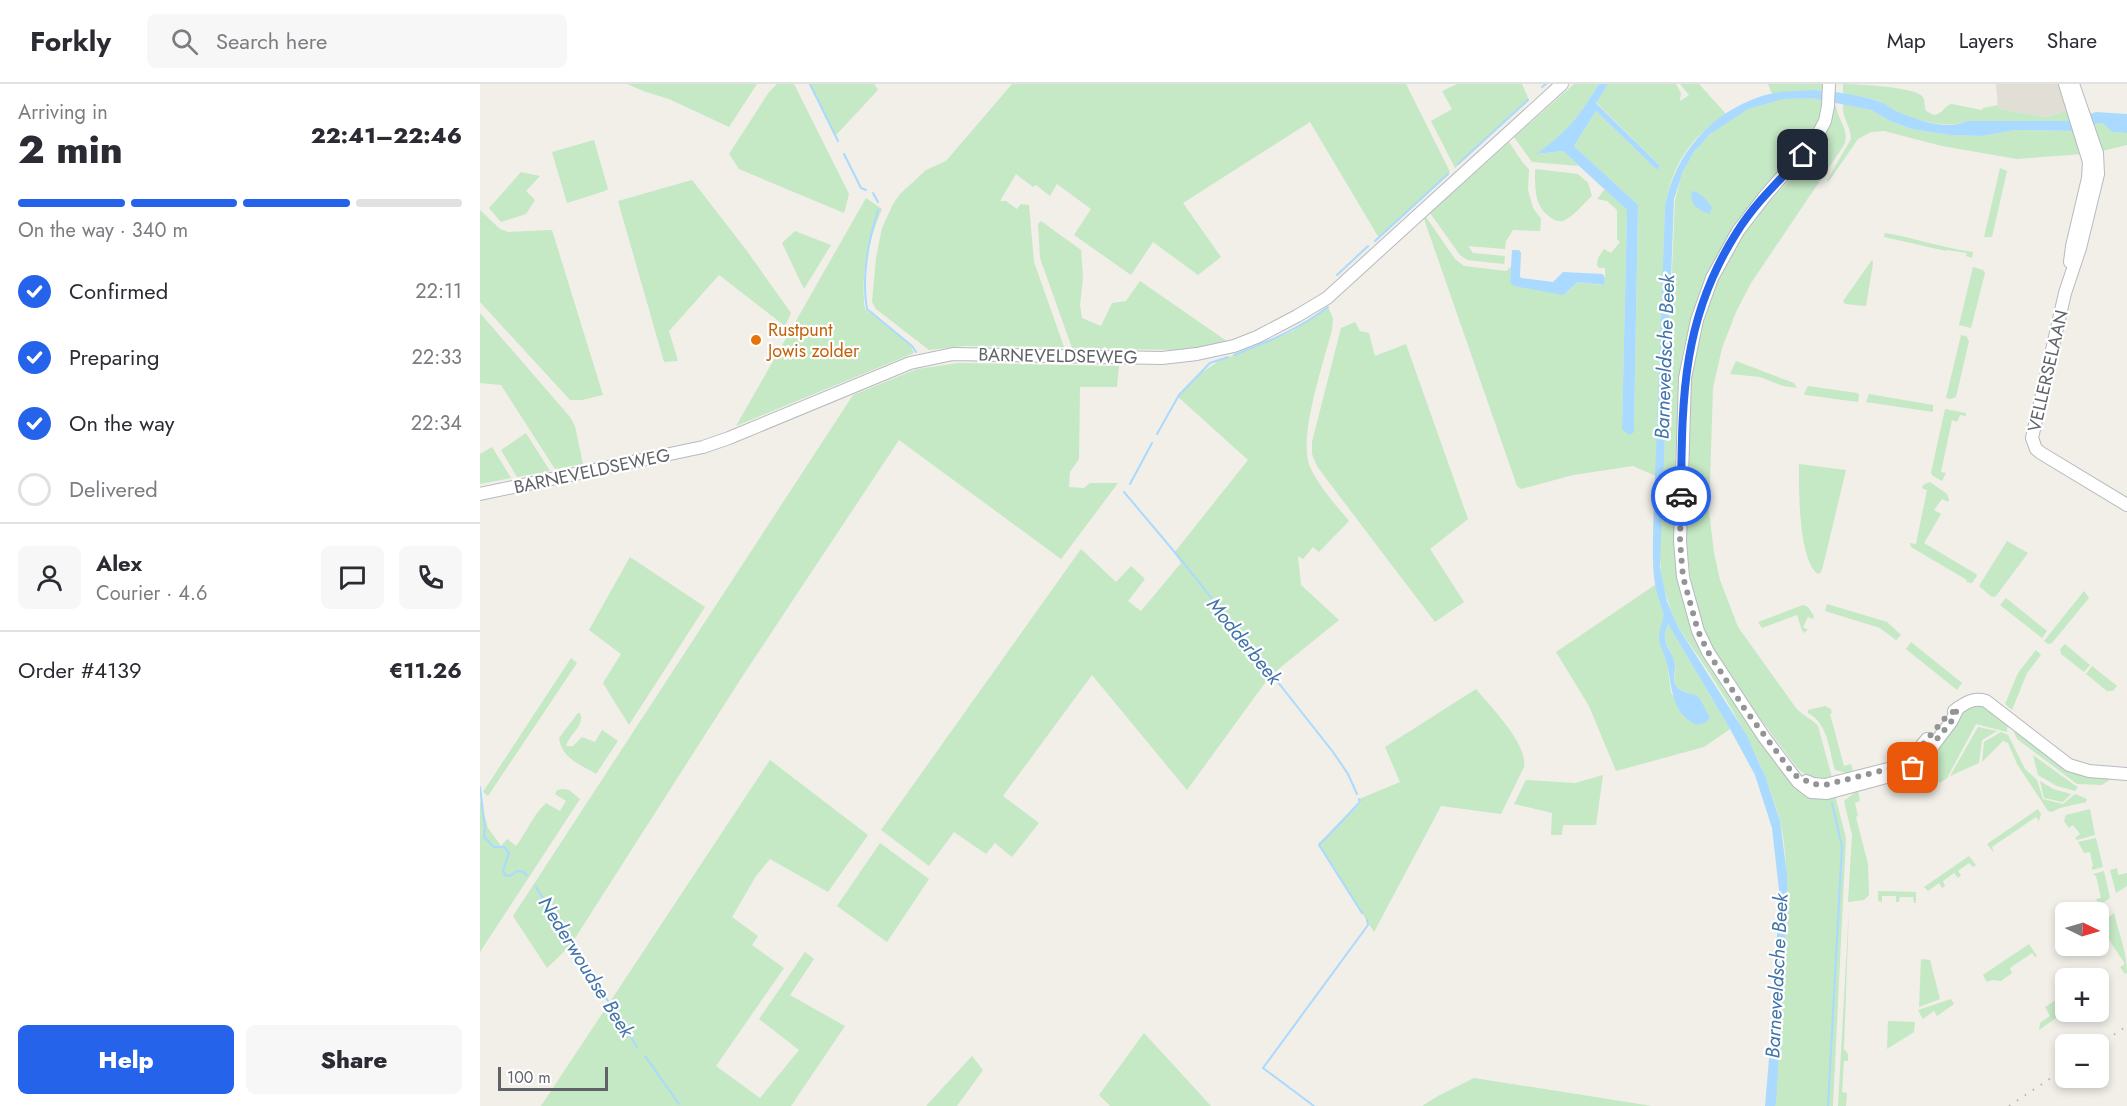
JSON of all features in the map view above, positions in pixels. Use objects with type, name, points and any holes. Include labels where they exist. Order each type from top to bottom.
[{"type":"street","name":"BARNEVELDSEWEG","points":[[480,494],[703,447],[910,363],[935,357],[953,354],[1162,358],[1197,354],[1242,343],[1298,316],[1327,298],[1562,84]]},
{"type":"street","name":"VELLERSELAAN","points":[[2065,84],[2097,153],[2098,168],[2076,248],[2032,432],[2033,443],[2041,453],[2127,505]]},
{"type":"street","name":"VELLERSELAAN","points":[[2073,84],[2080,116]]},
{"type":"street","points":[[1829,85],[1825,121],[1816,138],[1765,196],[1738,231],[1712,278],[1696,320],[1689,347],[1684,389],[1680,541],[1683,577],[1698,631],[1708,652],[1744,708],[1803,788],[1819,794],[1898,776],[1946,717],[1971,701],[1982,700],[1993,704],[2069,765],[2089,771],[2127,774]]},
{"type":"shaded area","points":[[1996,84],[2059,84],[2068,110],[2046,117],[1998,109]]},
{"type":"green space","points":[[627,84],[757,84],[729,127],[669,99]]},
{"type":"green space","points":[[777,84],[794,84],[849,194],[844,213],[739,169],[729,154],[769,92]]},
{"type":"green space","points":[[809,84],[874,84],[878,90],[835,136]]},
{"type":"green space","points":[[1012,84],[1406,84],[1450,172],[1379,238],[1310,122],[1183,203],[1221,257],[1198,275],[1153,242],[1131,275],[1074,235],[1091,209],[1057,184],[1050,196],[1016,174],[1000,201],[1006,201],[1017,209],[1021,204],[1029,205],[1034,262],[1064,347],[965,346],[929,350],[876,309],[872,302],[876,258],[882,228],[900,194],[926,170],[946,161]]},
{"type":"green space","points":[[1457,84],[1522,84],[1529,100],[1455,168],[1431,121],[1452,109],[1442,91]]},
{"type":"green space","points":[[1574,84],[1599,84],[1572,123],[1537,154],[1563,151],[1579,166],[1532,162],[1514,137]]},
{"type":"green space","points":[[1608,84],[1676,84],[1681,93],[1680,101],[1689,95],[1680,84],[1699,84],[1726,114],[1702,132],[1685,153],[1673,177],[1665,206],[1656,476],[1633,466],[1573,475],[1521,489],[1517,486],[1424,219],[1426,217],[1455,259],[1464,266],[1506,271],[1511,267],[1510,282],[1568,291],[1578,282],[1602,285],[1605,279],[1605,268],[1599,268],[1598,258],[1604,249],[1611,253],[1620,242],[1617,239],[1617,210],[1607,201],[1597,199],[1605,189],[1627,210],[1622,429],[1634,432],[1638,205],[1574,146],[1596,111],[1657,170],[1660,166],[1596,102]]},
{"type":"green space","points":[[1768,84],[1823,84],[1823,90],[1772,94]]},
{"type":"green space","points":[[1843,84],[1910,91],[1924,98],[1926,111],[1934,115],[1951,104],[1982,110],[1998,105],[1999,109],[2046,117],[2068,110],[2071,121],[1967,121],[1951,125],[1932,123],[1904,115],[1877,100],[1843,94]]},
{"type":"green space","points":[[1811,98],[1822,100],[1822,110],[1811,136],[1707,277],[1691,319],[1682,356],[1679,389],[1675,542],[1702,652],[1730,696],[1781,765],[1803,790],[1835,795],[1846,838],[1833,1106],[1775,1106],[1787,902],[1786,861],[1780,821],[1762,769],[1738,720],[1678,627],[1665,592],[1660,555],[1675,200],[1681,176],[1701,143],[1739,113],[1768,102]]},
{"type":"green space","points":[[1843,104],[1871,110],[1890,121],[1912,129],[1950,135],[1982,136],[2015,130],[2075,131],[2083,154],[2017,159],[1942,146],[1884,131],[1871,132],[1858,139],[1829,181],[1826,182],[1851,139]]},
{"type":"green space","points":[[1834,106],[1836,106],[1845,130],[1844,145],[1751,283],[1736,312],[1722,348],[1713,388],[1709,511],[1720,580],[1738,627],[1796,708],[1818,726],[1833,781],[1823,781],[1814,779],[1798,769],[1725,670],[1708,640],[1692,587],[1686,518],[1691,382],[1698,335],[1706,309],[1719,278],[1741,238],[1821,142]]},
{"type":"green space","points":[[2093,124],[2104,124],[2113,132],[2127,133],[2127,145],[2102,151]]},
{"type":"green space","points":[[594,140],[608,189],[567,203],[552,152]]},
{"type":"green space","points":[[1509,142],[1529,169],[1528,190],[1533,208],[1541,219],[1540,231],[1513,230],[1506,241],[1505,249],[1468,246],[1473,253],[1505,256],[1504,264],[1467,260],[1460,255],[1430,213]]},
{"type":"green space","points":[[2000,168],[2007,171],[1992,237],[1984,237]]},
{"type":"green space","points":[[1535,169],[1578,174],[1588,183],[1592,196],[1567,219],[1555,220],[1545,213],[1538,202]]},
{"type":"green space","points":[[521,172],[540,176],[526,191],[535,200],[526,214],[501,222],[489,208]]},
{"type":"green space","points":[[692,180],[791,313],[785,326],[719,275],[669,331],[678,361],[664,362],[618,201]]},
{"type":"green space","points":[[866,198],[882,209],[866,258],[865,309],[910,345],[914,353],[736,426]]},
{"type":"green space","points":[[480,210],[500,229],[508,232],[552,230],[603,395],[570,400],[480,302]]},
{"type":"green space","points":[[1041,221],[1081,250],[1083,278],[1080,305],[1082,318],[1101,326],[1112,303],[1126,301],[1140,281],[1228,342],[1176,350],[1072,348],[1040,258],[1038,224]]},
{"type":"green space","points":[[795,231],[831,245],[804,289],[782,243]]},
{"type":"green space","points":[[1885,233],[1973,252],[1972,258],[1966,256],[1967,253],[1946,251],[1884,237]]},
{"type":"green space","points":[[1872,260],[1866,306],[1845,304],[1843,301]]},
{"type":"green space","points":[[1973,267],[1985,273],[1971,328],[1959,325]]},
{"type":"green space","points":[[1328,307],[1333,318],[1332,330],[1309,421],[1307,456],[1319,483],[1349,521],[1319,552],[1313,547],[1303,559],[1298,556],[1301,585],[1339,620],[1270,676],[1187,790],[1092,675],[1003,796],[1039,823],[1012,857],[995,843],[986,854],[954,832],[929,866],[881,830],[1081,549],[1116,582],[1131,566],[1145,579],[1128,601],[1141,611],[1181,563],[1174,553],[1248,460],[1177,396],[1197,376],[1220,360],[1293,331]]},
{"type":"green space","points":[[480,313],[570,417],[575,426],[583,464],[555,469],[501,385],[480,383]]},
{"type":"green space","points":[[1355,322],[1360,331],[1369,333],[1375,356],[1406,344],[1468,519],[1430,549],[1464,602],[1435,622],[1317,466],[1312,454],[1312,442],[1341,328]]},
{"type":"green space","points":[[1961,335],[1966,336],[1969,341],[1956,397],[1950,399],[1946,398]]},
{"type":"green space","points":[[1736,361],[1794,383],[1797,388],[1783,386],[1760,377],[1730,374]]},
{"type":"green space","points":[[959,363],[1119,366],[1117,387],[1080,387],[1079,459],[1070,472],[1069,487],[1084,488],[1090,483],[1118,483],[1061,559],[899,440],[742,677],[570,946],[547,968],[513,916],[853,395],[917,369]]},
{"type":"green space","points":[[1808,386],[1857,393],[1858,402],[1806,395],[1804,394]]},
{"type":"green space","points":[[1869,394],[1933,405],[1933,412],[1866,402]]},
{"type":"green space","points":[[1945,409],[1966,413],[1966,416],[1960,415],[1957,422],[1952,420],[1941,472],[1946,473],[1942,481],[1931,473]]},
{"type":"green space","points":[[526,433],[550,471],[517,477],[501,450]]},
{"type":"green space","points":[[492,447],[511,478],[480,484],[480,454]]},
{"type":"green space","points":[[1799,464],[1846,470],[1823,566],[1818,574],[1811,566],[1803,539]]},
{"type":"green space","points":[[1930,482],[1947,494],[1949,500],[1948,502],[1942,499],[1934,510],[1941,514],[1924,543],[1976,574],[1972,583],[1966,582],[1967,580],[1911,547],[1910,543],[1916,544],[1927,490],[1922,488]]},
{"type":"green space","points":[[2007,541],[2028,553],[1996,596],[1992,597],[1979,586]]},
{"type":"green space","points":[[630,557],[705,607],[629,725],[603,683],[621,654],[589,630]]},
{"type":"green space","points":[[1655,585],[1664,614],[1659,639],[1667,664],[1671,692],[1681,712],[1697,725],[1709,718],[1699,697],[1682,690],[1675,684],[1675,664],[1665,641],[1668,624],[1730,729],[1704,747],[1616,771],[1589,706],[1556,652]]},
{"type":"green space","points":[[2084,591],[2089,598],[2052,643],[2048,644],[2044,641]]},
{"type":"green space","points":[[2006,598],[2047,631],[2042,638],[2000,605]]},
{"type":"green space","points":[[1827,604],[1887,622],[1901,635],[1896,640],[1880,628],[1825,611]]},
{"type":"green space","points":[[1803,605],[1808,607],[1814,616],[1813,619],[1808,617],[1803,627],[1808,630],[1803,633],[1797,615],[1762,628],[1758,622]]},
{"type":"green space","points":[[1911,642],[1962,683],[1957,690],[1906,649]]},
{"type":"green space","points":[[2065,644],[2090,665],[2084,672],[2061,654],[2060,649]]},
{"type":"green space","points":[[2036,650],[2041,655],[2027,673],[2012,710],[2005,704],[2018,673]]},
{"type":"green space","points":[[571,658],[577,663],[488,796],[483,792]]},
{"type":"green space","points":[[2092,666],[2117,686],[2113,691],[2107,691],[2086,674]]},
{"type":"green space","points":[[1476,689],[1515,737],[1524,758],[1524,767],[1501,814],[1441,806],[1374,932],[1318,844],[1361,803],[1359,799],[1400,782],[1385,747]]},
{"type":"green space","points":[[1983,705],[2008,721],[2007,732],[1976,724],[1947,778],[1940,783],[1928,769],[1933,759],[1929,756],[1958,714],[1970,706]]},
{"type":"green space","points":[[1825,706],[1831,709],[1830,714],[1844,766],[1851,764],[1854,775],[1835,770],[1824,730],[1815,717],[1808,713],[1808,710]]},
{"type":"green space","points":[[578,713],[581,718],[579,726],[566,746],[573,746],[582,737],[595,742],[602,730],[618,741],[596,774],[568,756],[561,745],[559,738]]},
{"type":"green space","points":[[1978,727],[1997,731],[1982,740],[1979,763],[1950,776]]},
{"type":"green space","points":[[2013,730],[2043,750],[2110,776],[2109,780],[2102,785],[2077,784],[2017,739]]},
{"type":"green space","points":[[2001,732],[2008,735],[2025,769],[2037,780],[2043,799],[2063,804],[2075,794],[2087,799],[2086,802],[2052,812],[2048,811],[2017,764],[2008,743],[2003,741],[1982,762],[1984,742]]},
{"type":"green space","points":[[2033,755],[2078,787],[2075,791],[2057,786],[2038,775]]},
{"type":"green space","points":[[770,760],[868,835],[828,892],[770,859],[756,876],[732,917],[758,936],[752,945],[784,968],[716,1066],[760,1098],[799,1050],[759,1019],[805,952],[814,959],[790,995],[845,1026],[791,1106],[541,1106]]},
{"type":"green space","points":[[1603,775],[1596,825],[1563,825],[1562,835],[1551,835],[1552,813],[1514,804],[1526,780],[1575,783]]},
{"type":"green space","points":[[2040,781],[2053,789],[2071,794],[2063,802],[2044,798]]},
{"type":"green space","points":[[557,790],[569,790],[580,799],[480,952],[480,800],[488,828],[501,846],[507,839],[516,846],[546,803],[560,811],[566,801],[555,794]]},
{"type":"green space","points":[[1858,790],[1860,801],[1855,803],[1858,816],[1856,817],[1868,864],[1869,895],[1864,900],[1848,902],[1852,835],[1844,801]]},
{"type":"green space","points":[[2038,809],[2041,814],[2039,821],[2036,817],[1992,847],[1994,853],[1987,844]]},
{"type":"green space","points":[[2090,809],[2095,835],[2077,840],[2075,838],[2080,834],[2073,825],[2069,828],[2064,821],[2066,815]]},
{"type":"green space","points":[[2096,838],[2103,867],[2092,870],[2090,852],[2084,853],[2078,842]]},
{"type":"green space","points":[[880,843],[929,879],[887,942],[837,906]]},
{"type":"green space","points":[[1969,856],[1976,865],[1973,867],[1969,863],[1958,871],[1961,875],[1958,878],[1954,873],[1943,881],[1945,886],[1942,888],[1939,883],[1928,891],[1924,887]]},
{"type":"green space","points":[[2117,868],[2118,875],[2127,873],[2127,886],[2116,893],[2110,870]]},
{"type":"green space","points":[[2104,871],[2110,898],[2104,902],[2098,902],[2096,899],[2101,898],[2096,876],[2093,874]]},
{"type":"green space","points":[[1878,891],[1916,892],[1916,903],[1913,897],[1900,897],[1899,902],[1896,902],[1896,896],[1882,896],[1882,902],[1878,901]]},
{"type":"green space","points":[[1849,908],[1844,1049],[1848,1054],[1848,1061],[1844,1061],[1842,1092],[1847,1093],[1846,1106],[1838,1106]]},
{"type":"green space","points":[[2114,913],[2126,958],[2127,973],[2125,974],[2120,967],[2125,964],[2109,940],[2109,917]]},
{"type":"green space","points":[[2029,944],[2037,956],[2035,957],[2032,953],[2010,968],[2012,973],[2001,981],[1987,982],[1983,975]]},
{"type":"green space","points":[[1921,959],[1930,960],[1940,999],[1919,1007]]},
{"type":"green space","points":[[1951,999],[1954,1004],[1937,1016],[1934,1011],[1923,1019],[1918,1010]]},
{"type":"green space","points":[[2055,1001],[2055,1019],[2039,1030],[2040,1023],[2050,1016],[2045,1007]]},
{"type":"green space","points":[[1888,1021],[1915,1022],[1914,1032],[1887,1049]]},
{"type":"green space","points":[[1144,1033],[1211,1106],[1110,1106],[1099,1095]]},
{"type":"green space","points":[[972,1056],[983,1070],[957,1106],[926,1106]]},
{"type":"green space","points":[[1474,1078],[1652,1106],[1422,1106]]},
{"type":"water","points":[[1599,84],[1608,84],[1596,103],[1660,166],[1657,170],[1596,111],[1574,146],[1638,205],[1634,432],[1629,435],[1622,429],[1627,210],[1563,151],[1536,154],[1572,123]]},
{"type":"water","name":"Barneveldsche Beek","points":[[1813,90],[1871,99],[1914,118],[1942,125],[1967,121],[2071,121],[2096,112],[2127,114],[2127,133],[2112,132],[2104,124],[2098,123],[2075,131],[2015,130],[1982,136],[1950,135],[1912,129],[1890,121],[1871,110],[1811,98],[1783,99],[1748,109],[1710,134],[1694,152],[1683,171],[1674,199],[1660,567],[1667,601],[1678,627],[1746,734],[1766,778],[1780,821],[1787,874],[1787,902],[1776,1102],[1775,1106],[1765,1106],[1774,1000],[1779,890],[1772,828],[1755,775],[1668,624],[1665,642],[1675,664],[1675,685],[1682,691],[1699,697],[1710,718],[1705,723],[1697,725],[1681,713],[1674,697],[1659,639],[1663,615],[1655,583],[1653,534],[1665,206],[1677,169],[1686,153],[1711,125],[1726,113],[1762,96]]},
{"type":"water","points":[[1692,191],[1701,195],[1712,208],[1709,214],[1695,206],[1691,196]]},
{"type":"water","points":[[1512,250],[1519,250],[1521,253],[1520,277],[1522,278],[1553,282],[1563,272],[1603,274],[1604,285],[1578,282],[1563,295],[1514,286],[1510,282]]},
{"type":"waterway","points":[[810,84],[838,141]]},
{"type":"waterway","name":"Modderbeek","points":[[1542,87],[1546,84]]},
{"type":"waterway","name":"Modderbeek","points":[[1458,164],[1528,100]]},
{"type":"waterway","points":[[844,154],[861,188],[866,190]]},
{"type":"waterway","name":"Modderbeek","points":[[1375,241],[1448,174]]},
{"type":"waterway","points":[[873,193],[878,202]]},
{"type":"waterway","points":[[878,210],[866,259],[867,309],[912,346],[916,352]]},
{"type":"waterway","name":"Modderbeek","points":[[1337,275],[1368,246]]},
{"type":"waterway","name":"Modderbeek","points":[[1234,355],[1283,334],[1328,307]]},
{"type":"waterway","name":"Modderbeek","points":[[1157,434],[1179,395],[1210,363],[1228,357]]},
{"type":"waterway","name":"Modderbeek","points":[[1130,484],[1152,443]]},
{"type":"waterway","name":"Modderbeek","points":[[1124,492],[1183,562],[1333,752],[1348,774],[1357,794]]},
{"type":"waterway","name":"Nederwoudse Beek","points":[[480,787],[484,837],[494,847],[504,847],[509,853],[503,870],[505,875],[510,876],[517,871],[524,872],[527,876]]},
{"type":"waterway","name":"Modderbeek","points":[[1359,799],[1360,802],[1319,845],[1362,913]]},
{"type":"waterway","points":[[1828,1106],[1842,847],[1832,803]]},
{"type":"waterway","name":"Nederwoudse Beek","points":[[536,887],[637,1047]]},
{"type":"waterway","name":"Modderbeek","points":[[1314,1106],[1263,1068],[1368,925],[1367,920]]},
{"type":"waterway","name":"Nederwoudse Beek","points":[[645,1056],[679,1104]]},
{"type":"railway","points":[[2109,1038],[2127,1026]]},
{"type":"railway","points":[[2009,1106],[2055,1075]]},
{"type":"way so far","points":[[1681,496],[1680,541],[1683,577],[1698,631],[1708,652],[1744,708],[1794,775],[1813,784],[1825,785],[1901,765],[1912,757],[1946,717],[1958,708],[1951,722],[1913,768]]},
{"type":"place","name":"Rustpunt Jowis zolder","points":[[756,340]]},
{"type":"route","points":[[1681,496],[1684,378],[1696,320],[1712,278],[1738,231],[1765,196],[1803,155]]}]
